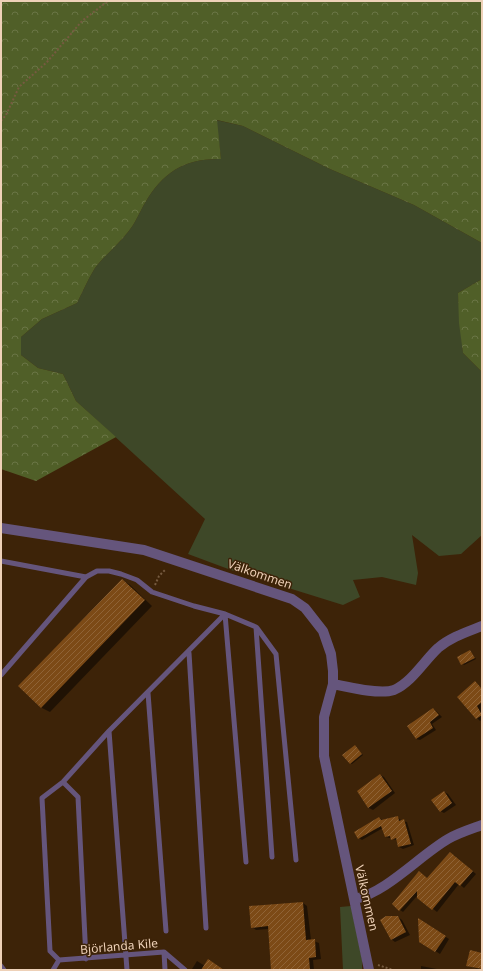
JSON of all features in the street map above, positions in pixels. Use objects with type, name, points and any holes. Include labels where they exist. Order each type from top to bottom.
[{"type":"street","name":"Välkommen","points":[[1,528],[144,550],[292,599],[305,608],[323,631],[331,654],[334,671],[333,684],[324,717],[324,756],[368,966]]},
{"type":"street","points":[[333,684],[385,692],[394,690],[406,682],[438,648],[449,640],[482,626]]},
{"type":"street","points":[[355,899],[363,897],[394,879],[448,839],[482,825]]},
{"type":"lane","points":[[1,561],[86,578]]},
{"type":"lane","points":[[1,675],[86,578],[97,571],[109,571],[137,580],[152,592],[194,606],[225,614],[256,627],[276,654],[296,860]]},
{"type":"lane","points":[[53,970],[59,960],[50,951],[42,798],[63,782],[109,731],[189,653],[225,614]]},
{"type":"lane","points":[[225,614],[246,862]]},
{"type":"lane","points":[[256,627],[272,857]]},
{"type":"lane","points":[[189,653],[206,928]]},
{"type":"lane","points":[[148,693],[166,931]]},
{"type":"lane","points":[[109,731],[128,970]]},
{"type":"lane","points":[[63,782],[78,797],[86,959]]},
{"type":"lane","points":[[164,952],[165,970]]},
{"type":"lane","name":"Björlanda Kile","points":[[59,960],[164,952],[185,970]]},
{"type":"lane","points":[[1,966],[4,970]]},
{"type":"path","points":[[1,121],[6,115],[19,87],[47,62],[82,21],[108,1]]},
{"type":"path","points":[[152,592],[159,576],[168,567],[168,557]]},
{"type":"path","points":[[368,966],[393,970]]},
{"type":"green space","points":[[1,1],[482,1],[482,243],[414,205],[330,169],[243,126],[217,120],[221,159],[196,161],[186,164],[167,175],[152,192],[130,229],[95,268],[77,303],[42,319],[21,337],[21,355],[38,368],[63,374],[76,401],[116,437],[36,481],[1,469]]},
{"type":"green space","points":[[216,120],[243,126],[330,169],[414,205],[482,243],[482,279],[458,293],[463,353],[482,372],[482,535],[461,554],[439,556],[412,535],[418,573],[416,585],[382,577],[353,580],[360,597],[343,605],[231,570],[188,554],[205,519],[76,401],[63,374],[38,368],[21,355],[21,337],[42,319],[77,303],[95,268],[130,229],[152,192],[167,175],[186,164],[196,161],[221,159]]},
{"type":"green space","points":[[482,279],[482,372],[463,353],[459,323],[458,293]]},
{"type":"green space","points":[[351,906],[362,959],[362,970],[343,970],[340,907]]},
{"type":"building","points":[[122,579],[145,600],[41,708],[18,686]]},
{"type":"building","points":[[470,650],[475,658],[461,665],[457,657]]},
{"type":"building","points":[[475,681],[482,689],[482,702],[477,706],[482,715],[476,719],[457,697]]},
{"type":"building","points":[[433,708],[439,715],[430,722],[433,728],[416,739],[407,726]]},
{"type":"building","points":[[355,745],[362,754],[350,764],[342,755]]},
{"type":"building","points":[[380,774],[392,791],[368,808],[357,791]]},
{"type":"building","points":[[444,791],[452,803],[440,812],[431,800]]},
{"type":"building","points":[[398,816],[399,821],[404,819],[411,844],[398,847],[396,838],[391,840],[390,836],[385,837],[381,826],[358,839],[354,832],[379,817],[381,820]]},
{"type":"building","points":[[450,852],[473,871],[460,886],[455,882],[432,910],[417,898],[417,891],[399,911],[392,904],[419,871],[427,878]]},
{"type":"building","points":[[303,902],[306,940],[315,939],[316,957],[309,958],[310,970],[271,970],[268,926],[251,928],[249,906]]},
{"type":"building","points":[[386,916],[398,916],[406,932],[391,940],[380,920]]},
{"type":"building","points":[[418,918],[446,936],[435,952],[419,942]]},
{"type":"building","points":[[470,950],[482,953],[482,969],[466,966]]},
{"type":"building","points":[[208,959],[224,970],[201,970]]}]
